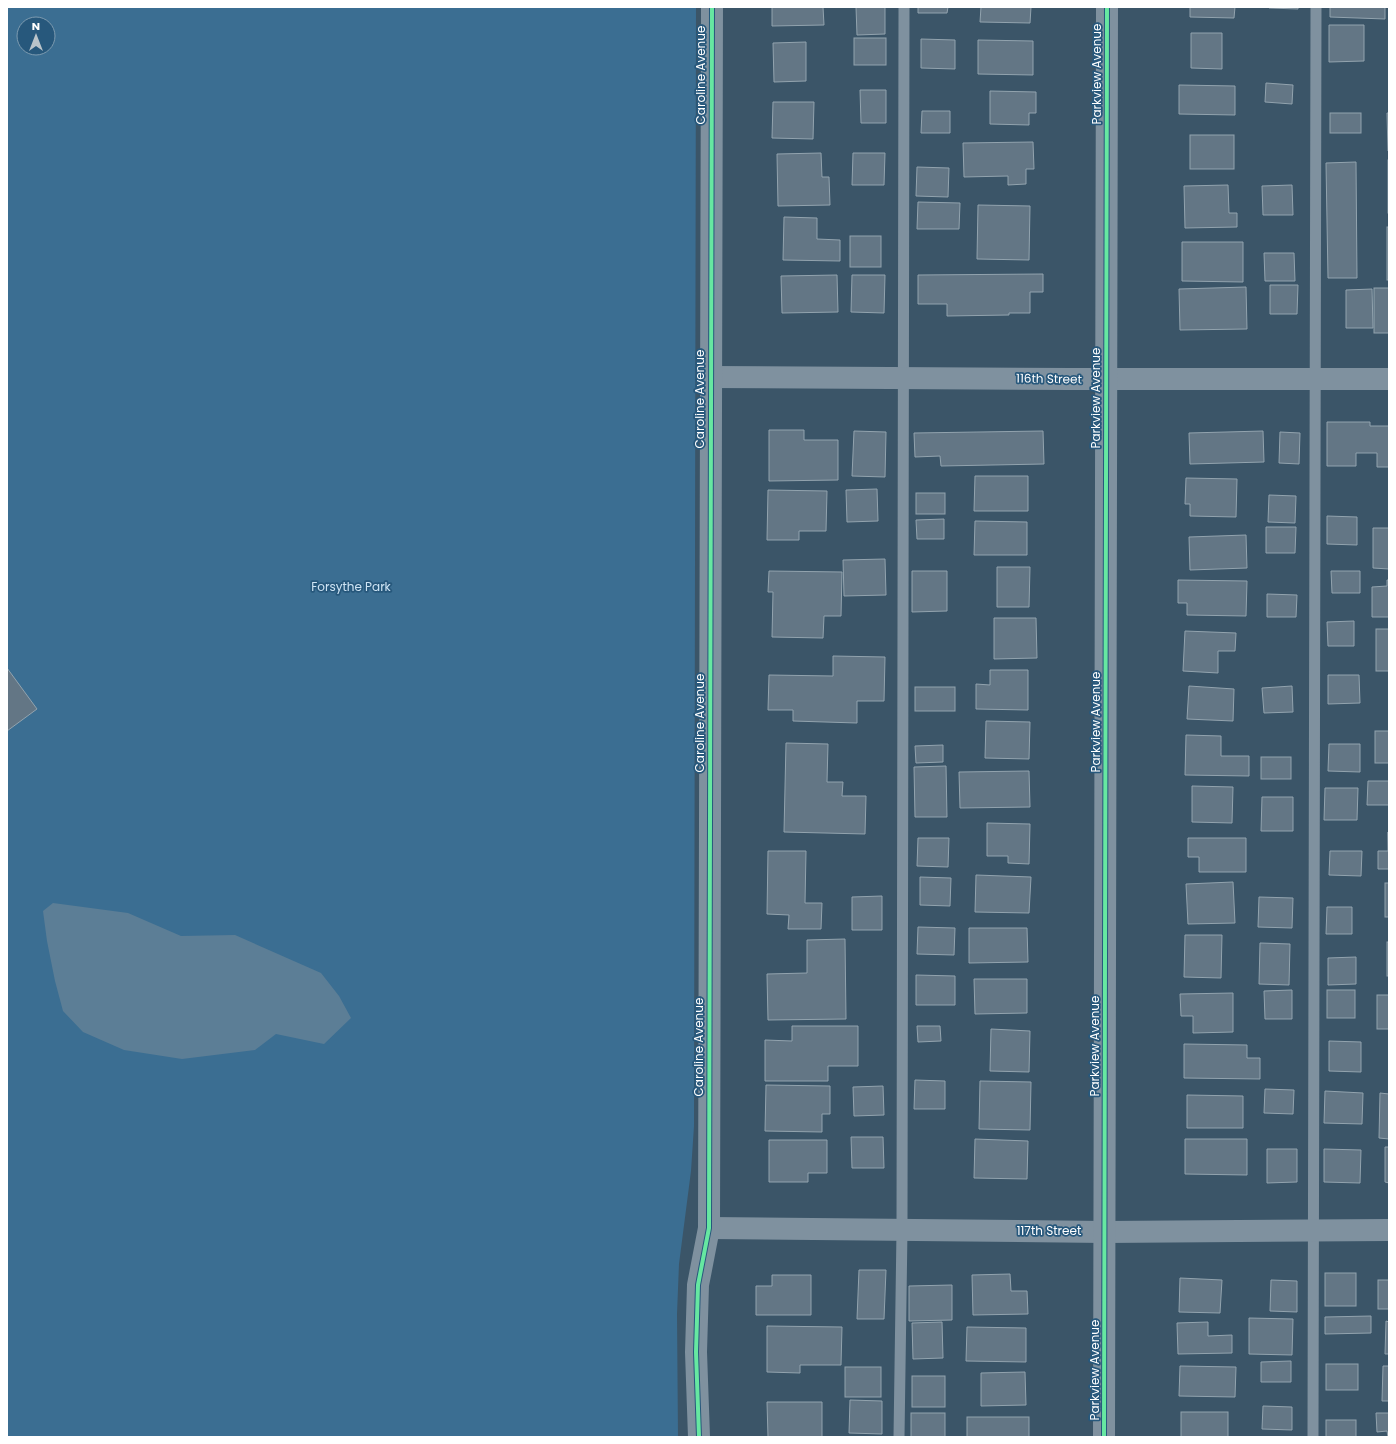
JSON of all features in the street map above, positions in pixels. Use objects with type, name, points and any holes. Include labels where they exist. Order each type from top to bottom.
[{"type":"street","name":"Caroline Avenue","points":[[699,1437],[696,1352],[698,1285],[709,1228],[712,7]]},
{"type":"street","name":"Parkview Avenue","points":[[1104,1437],[1107,7]]},
{"type":"street","name":"116th Street","points":[[710,377],[1389,379]]},
{"type":"street","name":"117th Street","points":[[709,1228],[1105,1232],[1389,1230]]},
{"type":"lane","points":[[899,1437],[902,1230],[904,7]]},
{"type":"lane","points":[[1314,1437],[1316,7]]},
{"type":"green space","name":"Forsythe Park","points":[[7,7],[696,7],[694,1126],[691,1171],[679,1264],[677,1314],[678,1437],[7,1437]]},
{"type":"shaded area","points":[[53,903],[128,913],[181,936],[235,935],[321,973],[339,996],[351,1018],[324,1044],[276,1034],[255,1050],[182,1059],[124,1050],[83,1032],[63,1011],[47,941],[43,911]]},
{"type":"building","points":[[772,7],[823,7],[824,25],[772,26]]},
{"type":"building","points":[[856,7],[885,7],[885,34],[857,35]]},
{"type":"building","points":[[918,7],[948,7],[947,13],[918,13]]},
{"type":"building","points":[[981,7],[1031,7],[1030,23],[980,22]]},
{"type":"building","points":[[1190,7],[1235,7],[1234,18],[1190,17]]},
{"type":"building","points":[[1298,7],[1298,9],[1269,8]]},
{"type":"building","points":[[1330,7],[1385,7],[1385,19],[1330,17]]},
{"type":"building","points":[[1329,25],[1364,25],[1364,61],[1329,62]]},
{"type":"building","points":[[1191,33],[1222,33],[1222,69],[1191,68]]},
{"type":"building","points":[[854,38],[886,38],[886,65],[854,65]]},
{"type":"building","points":[[921,39],[955,40],[955,69],[921,68]]},
{"type":"building","points":[[978,40],[1033,41],[1033,75],[978,74]]},
{"type":"building","points":[[806,42],[806,81],[774,82],[773,43]]},
{"type":"building","points":[[1266,83],[1293,85],[1292,104],[1265,102]]},
{"type":"building","points":[[1179,85],[1235,86],[1235,115],[1179,114]]},
{"type":"building","points":[[860,90],[886,90],[886,123],[861,123]]},
{"type":"building","points":[[990,91],[1036,92],[1036,113],[1029,113],[1029,125],[990,124]]},
{"type":"building","points":[[773,102],[814,102],[813,139],[772,138]]},
{"type":"building","points":[[922,111],[950,111],[950,133],[921,133]]},
{"type":"building","points":[[1330,113],[1361,113],[1361,133],[1330,133]]},
{"type":"building","points":[[1387,113],[1389,113],[1389,151],[1388,151]]},
{"type":"building","points":[[1190,135],[1234,135],[1234,169],[1190,169]]},
{"type":"building","points":[[1033,142],[1034,169],[1026,169],[1026,184],[1008,185],[1008,176],[964,177],[963,143]]},
{"type":"building","points":[[821,153],[822,177],[829,177],[830,205],[778,206],[777,154]]},
{"type":"building","points":[[853,153],[885,153],[884,185],[852,185]]},
{"type":"building","points":[[1389,160],[1389,213],[1388,213]]},
{"type":"building","points":[[1356,162],[1357,278],[1328,278],[1326,163]]},
{"type":"building","points":[[917,167],[949,168],[948,197],[916,196]]},
{"type":"building","points":[[1228,185],[1229,213],[1237,213],[1237,227],[1185,228],[1184,186]]},
{"type":"building","points":[[1292,185],[1293,215],[1263,215],[1262,186]]},
{"type":"building","points":[[918,202],[960,203],[959,229],[917,229]]},
{"type":"building","points":[[978,205],[1030,206],[1029,260],[977,259]]},
{"type":"building","points":[[784,217],[817,218],[817,239],[840,240],[840,261],[783,260]]},
{"type":"building","points":[[1387,227],[1389,227],[1389,280],[1387,280]]},
{"type":"building","points":[[850,236],[881,236],[881,267],[850,267]]},
{"type":"building","points":[[1182,242],[1243,242],[1243,282],[1182,281]]},
{"type":"building","points":[[1264,253],[1294,253],[1295,281],[1265,281]]},
{"type":"building","points":[[1043,274],[1043,292],[1030,292],[1030,313],[1009,313],[1009,315],[947,316],[947,304],[918,304],[918,275]]},
{"type":"building","points":[[837,275],[838,312],[782,313],[781,276]]},
{"type":"building","points":[[852,275],[885,275],[884,313],[851,312]]},
{"type":"building","points":[[1270,285],[1298,285],[1297,314],[1270,314]]},
{"type":"building","points":[[1246,287],[1247,329],[1180,330],[1179,289]]},
{"type":"building","points":[[1374,288],[1389,288],[1389,333],[1374,333]]},
{"type":"building","points":[[1372,289],[1373,328],[1346,328],[1346,290]]},
{"type":"building","points":[[1327,422],[1370,422],[1370,426],[1389,426],[1389,467],[1377,467],[1377,453],[1356,453],[1356,466],[1327,466]]},
{"type":"building","points":[[769,430],[804,430],[804,440],[838,440],[838,480],[769,481]]},
{"type":"building","points":[[854,431],[886,432],[885,477],[852,476]]},
{"type":"building","points":[[1043,431],[1044,464],[941,466],[940,456],[915,457],[914,433]]},
{"type":"building","points":[[1263,431],[1264,462],[1190,464],[1189,433]]},
{"type":"building","points":[[1280,432],[1300,433],[1299,464],[1279,463]]},
{"type":"building","points":[[975,476],[1028,476],[1028,511],[974,511]]},
{"type":"building","points":[[1186,478],[1237,479],[1236,517],[1190,516],[1190,504],[1185,504]]},
{"type":"building","points":[[877,489],[878,521],[847,522],[846,490]]},
{"type":"building","points":[[768,490],[827,491],[826,531],[799,531],[799,540],[767,540]]},
{"type":"building","points":[[916,493],[945,493],[945,514],[916,514]]},
{"type":"building","points":[[1269,495],[1296,496],[1295,523],[1268,522]]},
{"type":"building","points":[[1327,516],[1357,517],[1357,545],[1327,544]]},
{"type":"building","points":[[944,519],[944,539],[917,539],[916,520]]},
{"type":"building","points":[[975,521],[1027,522],[1027,555],[974,555]]},
{"type":"building","points":[[1266,527],[1296,527],[1295,553],[1266,553]]},
{"type":"building","points":[[1373,528],[1389,528],[1389,569],[1373,568]]},
{"type":"building","points":[[1246,535],[1247,568],[1190,570],[1189,537]]},
{"type":"building","points":[[885,559],[886,595],[844,596],[843,560]]},
{"type":"building","points":[[997,567],[1030,567],[1029,607],[997,607]]},
{"type":"building","points":[[769,571],[842,572],[841,616],[824,616],[823,638],[772,637],[773,592],[768,592]]},
{"type":"building","points":[[912,571],[947,571],[947,611],[912,612]]},
{"type":"building","points":[[1331,571],[1360,571],[1360,593],[1332,593]]},
{"type":"building","points":[[1178,580],[1247,581],[1246,616],[1187,615],[1187,603],[1178,603]]},
{"type":"building","points":[[1387,580],[1389,580],[1389,617],[1372,617],[1372,587],[1387,586]]},
{"type":"building","points":[[1267,594],[1297,595],[1296,617],[1267,617]]},
{"type":"building","points":[[994,618],[1036,618],[1037,658],[994,659]]},
{"type":"building","points":[[1354,621],[1354,646],[1328,646],[1327,622]]},
{"type":"building","points":[[1376,629],[1389,629],[1389,671],[1376,671]]},
{"type":"building","points":[[1185,631],[1236,633],[1235,651],[1218,651],[1218,673],[1183,671]]},
{"type":"building","points":[[833,656],[885,657],[884,701],[857,701],[857,723],[793,721],[793,710],[768,710],[769,675],[833,676]]},
{"type":"building","points":[[7,668],[37,709],[7,731]]},
{"type":"building","points":[[990,670],[1028,670],[1028,710],[976,709],[976,684],[990,685]]},
{"type":"building","points":[[1328,675],[1359,675],[1360,703],[1328,704]]},
{"type":"building","points":[[1189,686],[1234,689],[1233,721],[1187,719]]},
{"type":"building","points":[[1292,686],[1293,712],[1264,713],[1262,688]]},
{"type":"building","points":[[915,687],[955,687],[955,711],[915,711]]},
{"type":"building","points":[[986,721],[1030,722],[1029,759],[985,758]]},
{"type":"building","points":[[1375,731],[1389,731],[1389,763],[1375,763]]},
{"type":"building","points":[[1186,735],[1221,736],[1221,756],[1249,756],[1249,776],[1185,775]]},
{"type":"building","points":[[786,743],[828,744],[827,782],[843,782],[842,796],[866,796],[865,834],[784,832]]},
{"type":"building","points":[[1329,744],[1360,744],[1360,772],[1328,771]]},
{"type":"building","points":[[943,745],[943,762],[916,763],[915,746]]},
{"type":"building","points":[[1261,757],[1291,757],[1291,779],[1261,779]]},
{"type":"building","points":[[946,766],[947,817],[915,817],[914,767]]},
{"type":"building","points":[[1029,771],[1030,807],[960,808],[959,772]]},
{"type":"building","points":[[1368,781],[1389,781],[1389,805],[1367,805]]},
{"type":"building","points":[[1192,786],[1233,787],[1232,823],[1192,822]]},
{"type":"building","points":[[1325,788],[1358,788],[1357,820],[1324,820]]},
{"type":"building","points":[[1262,797],[1293,797],[1293,831],[1261,831]]},
{"type":"building","points":[[987,823],[1030,824],[1029,864],[1008,863],[1008,856],[987,856]]},
{"type":"building","points":[[1388,832],[1389,869],[1378,869],[1378,851],[1388,851]]},
{"type":"building","points":[[918,838],[949,838],[948,867],[917,866]]},
{"type":"building","points":[[1188,838],[1246,838],[1246,872],[1199,872],[1199,857],[1188,857]]},
{"type":"building","points":[[768,851],[806,851],[805,903],[822,903],[821,929],[788,929],[789,915],[767,914]]},
{"type":"building","points":[[1330,851],[1362,851],[1361,876],[1329,875]]},
{"type":"building","points":[[976,875],[1031,877],[1029,913],[975,912]]},
{"type":"building","points":[[920,877],[951,878],[950,906],[920,905]]},
{"type":"building","points":[[1233,882],[1235,923],[1188,924],[1186,884]]},
{"type":"building","points":[[1385,883],[1389,883],[1389,917],[1385,917]]},
{"type":"building","points":[[882,896],[882,930],[852,930],[852,897]]},
{"type":"building","points":[[1259,897],[1293,898],[1292,928],[1258,927]]},
{"type":"building","points":[[1327,907],[1352,907],[1352,934],[1326,934]]},
{"type":"building","points":[[918,927],[955,928],[954,955],[917,954]]},
{"type":"building","points":[[969,928],[1027,928],[1028,962],[969,963]]},
{"type":"building","points":[[1185,935],[1222,935],[1221,978],[1184,977]]},
{"type":"building","points":[[845,939],[846,1019],[768,1020],[767,974],[807,973],[807,940]]},
{"type":"building","points":[[1387,942],[1389,942],[1389,976],[1387,976]]},
{"type":"building","points":[[1260,943],[1290,944],[1289,985],[1259,984]]},
{"type":"building","points":[[1356,957],[1356,984],[1328,985],[1328,958]]},
{"type":"building","points":[[916,975],[955,976],[955,1005],[916,1005]]},
{"type":"building","points":[[974,979],[1027,979],[1027,1013],[975,1014]]},
{"type":"building","points":[[1292,990],[1292,1019],[1265,1019],[1264,991]]},
{"type":"building","points":[[1327,990],[1355,990],[1355,1018],[1327,1018]]},
{"type":"building","points":[[1233,993],[1233,1032],[1193,1033],[1193,1016],[1181,1016],[1180,994]]},
{"type":"building","points":[[1377,995],[1389,995],[1389,1029],[1377,1029]]},
{"type":"building","points":[[792,1026],[858,1026],[858,1066],[828,1066],[828,1081],[765,1081],[765,1040],[792,1041]]},
{"type":"building","points":[[917,1026],[940,1026],[941,1041],[918,1042]]},
{"type":"building","points":[[991,1029],[1030,1031],[1029,1072],[990,1071]]},
{"type":"building","points":[[1329,1041],[1361,1042],[1361,1072],[1329,1071]]},
{"type":"building","points":[[1184,1044],[1247,1045],[1247,1058],[1260,1058],[1260,1079],[1184,1078]]},
{"type":"building","points":[[915,1080],[945,1081],[945,1109],[914,1109]]},
{"type":"building","points":[[980,1081],[1031,1082],[1030,1130],[979,1129]]},
{"type":"building","points":[[766,1085],[830,1086],[830,1114],[822,1114],[822,1132],[765,1131]]},
{"type":"building","points":[[883,1086],[884,1115],[854,1116],[853,1087]]},
{"type":"building","points":[[1265,1089],[1294,1090],[1293,1114],[1264,1113]]},
{"type":"building","points":[[1325,1091],[1363,1093],[1362,1124],[1324,1123]]},
{"type":"building","points":[[1380,1093],[1389,1094],[1389,1139],[1379,1138]]},
{"type":"building","points":[[1187,1095],[1243,1096],[1243,1128],[1187,1128]]},
{"type":"building","points":[[851,1137],[883,1137],[884,1168],[852,1168]]},
{"type":"building","points":[[975,1139],[1028,1141],[1027,1179],[974,1178]]},
{"type":"building","points":[[1185,1139],[1247,1139],[1247,1175],[1185,1174]]},
{"type":"building","points":[[769,1140],[827,1140],[827,1173],[808,1173],[808,1182],[769,1182]]},
{"type":"building","points":[[1385,1147],[1389,1147],[1389,1183],[1385,1182]]},
{"type":"building","points":[[1267,1149],[1297,1149],[1297,1182],[1267,1183]]},
{"type":"building","points":[[1324,1149],[1361,1150],[1360,1183],[1324,1182]]},
{"type":"building","points":[[859,1270],[886,1270],[884,1319],[857,1319]]},
{"type":"building","points":[[1325,1273],[1356,1273],[1356,1306],[1325,1306]]},
{"type":"building","points":[[1010,1274],[1011,1291],[1027,1291],[1028,1314],[973,1315],[972,1275]]},
{"type":"building","points":[[772,1275],[811,1275],[811,1315],[756,1315],[756,1286],[772,1286]]},
{"type":"building","points":[[1180,1278],[1222,1280],[1220,1313],[1179,1312]]},
{"type":"building","points":[[1271,1280],[1297,1281],[1297,1312],[1270,1311]]},
{"type":"building","points":[[1378,1280],[1389,1280],[1389,1309],[1378,1309]]},
{"type":"building","points":[[952,1285],[952,1320],[909,1321],[909,1286]]},
{"type":"building","points":[[1371,1316],[1371,1333],[1325,1334],[1325,1317]]},
{"type":"building","points":[[1249,1318],[1293,1319],[1292,1355],[1249,1354]]},
{"type":"building","points":[[1386,1321],[1389,1322],[1389,1354],[1385,1354]]},
{"type":"building","points":[[942,1322],[943,1358],[913,1359],[912,1323]]},
{"type":"building","points":[[1208,1322],[1208,1336],[1232,1335],[1232,1353],[1178,1354],[1177,1323]]},
{"type":"building","points":[[767,1326],[842,1327],[841,1365],[800,1365],[800,1373],[767,1372]]},
{"type":"building","points":[[967,1327],[1026,1328],[1026,1362],[966,1361]]},
{"type":"building","points":[[1291,1361],[1291,1382],[1261,1382],[1261,1362]]},
{"type":"building","points":[[1326,1364],[1358,1364],[1358,1390],[1326,1390]]},
{"type":"building","points":[[1180,1366],[1236,1367],[1235,1397],[1179,1396]]},
{"type":"building","points":[[1383,1366],[1389,1366],[1389,1401],[1382,1401]]},
{"type":"building","points":[[845,1367],[881,1367],[881,1397],[845,1397]]},
{"type":"building","points":[[1025,1372],[1026,1405],[981,1406],[981,1373]]},
{"type":"building","points":[[912,1376],[945,1376],[945,1407],[912,1407]]},
{"type":"building","points":[[850,1400],[882,1401],[882,1434],[849,1433]]},
{"type":"building","points":[[767,1402],[822,1402],[822,1437],[768,1437]]},
{"type":"building","points":[[1263,1406],[1292,1407],[1292,1430],[1262,1429]]},
{"type":"building","points":[[1181,1412],[1228,1412],[1228,1437],[1181,1437]]},
{"type":"building","points":[[911,1413],[945,1413],[945,1437],[911,1437]]},
{"type":"building","points":[[1376,1413],[1389,1413],[1389,1437],[1387,1431],[1377,1432]]},
{"type":"building","points":[[967,1417],[1029,1417],[1029,1437],[967,1437]]},
{"type":"building","points":[[1326,1420],[1356,1420],[1356,1437],[1326,1437]]},
{"type":"cycle path","points":[[699,1437],[696,1352],[698,1285],[709,1228],[712,7]]},
{"type":"cycle path","points":[[1104,1437],[1107,7]]}]
